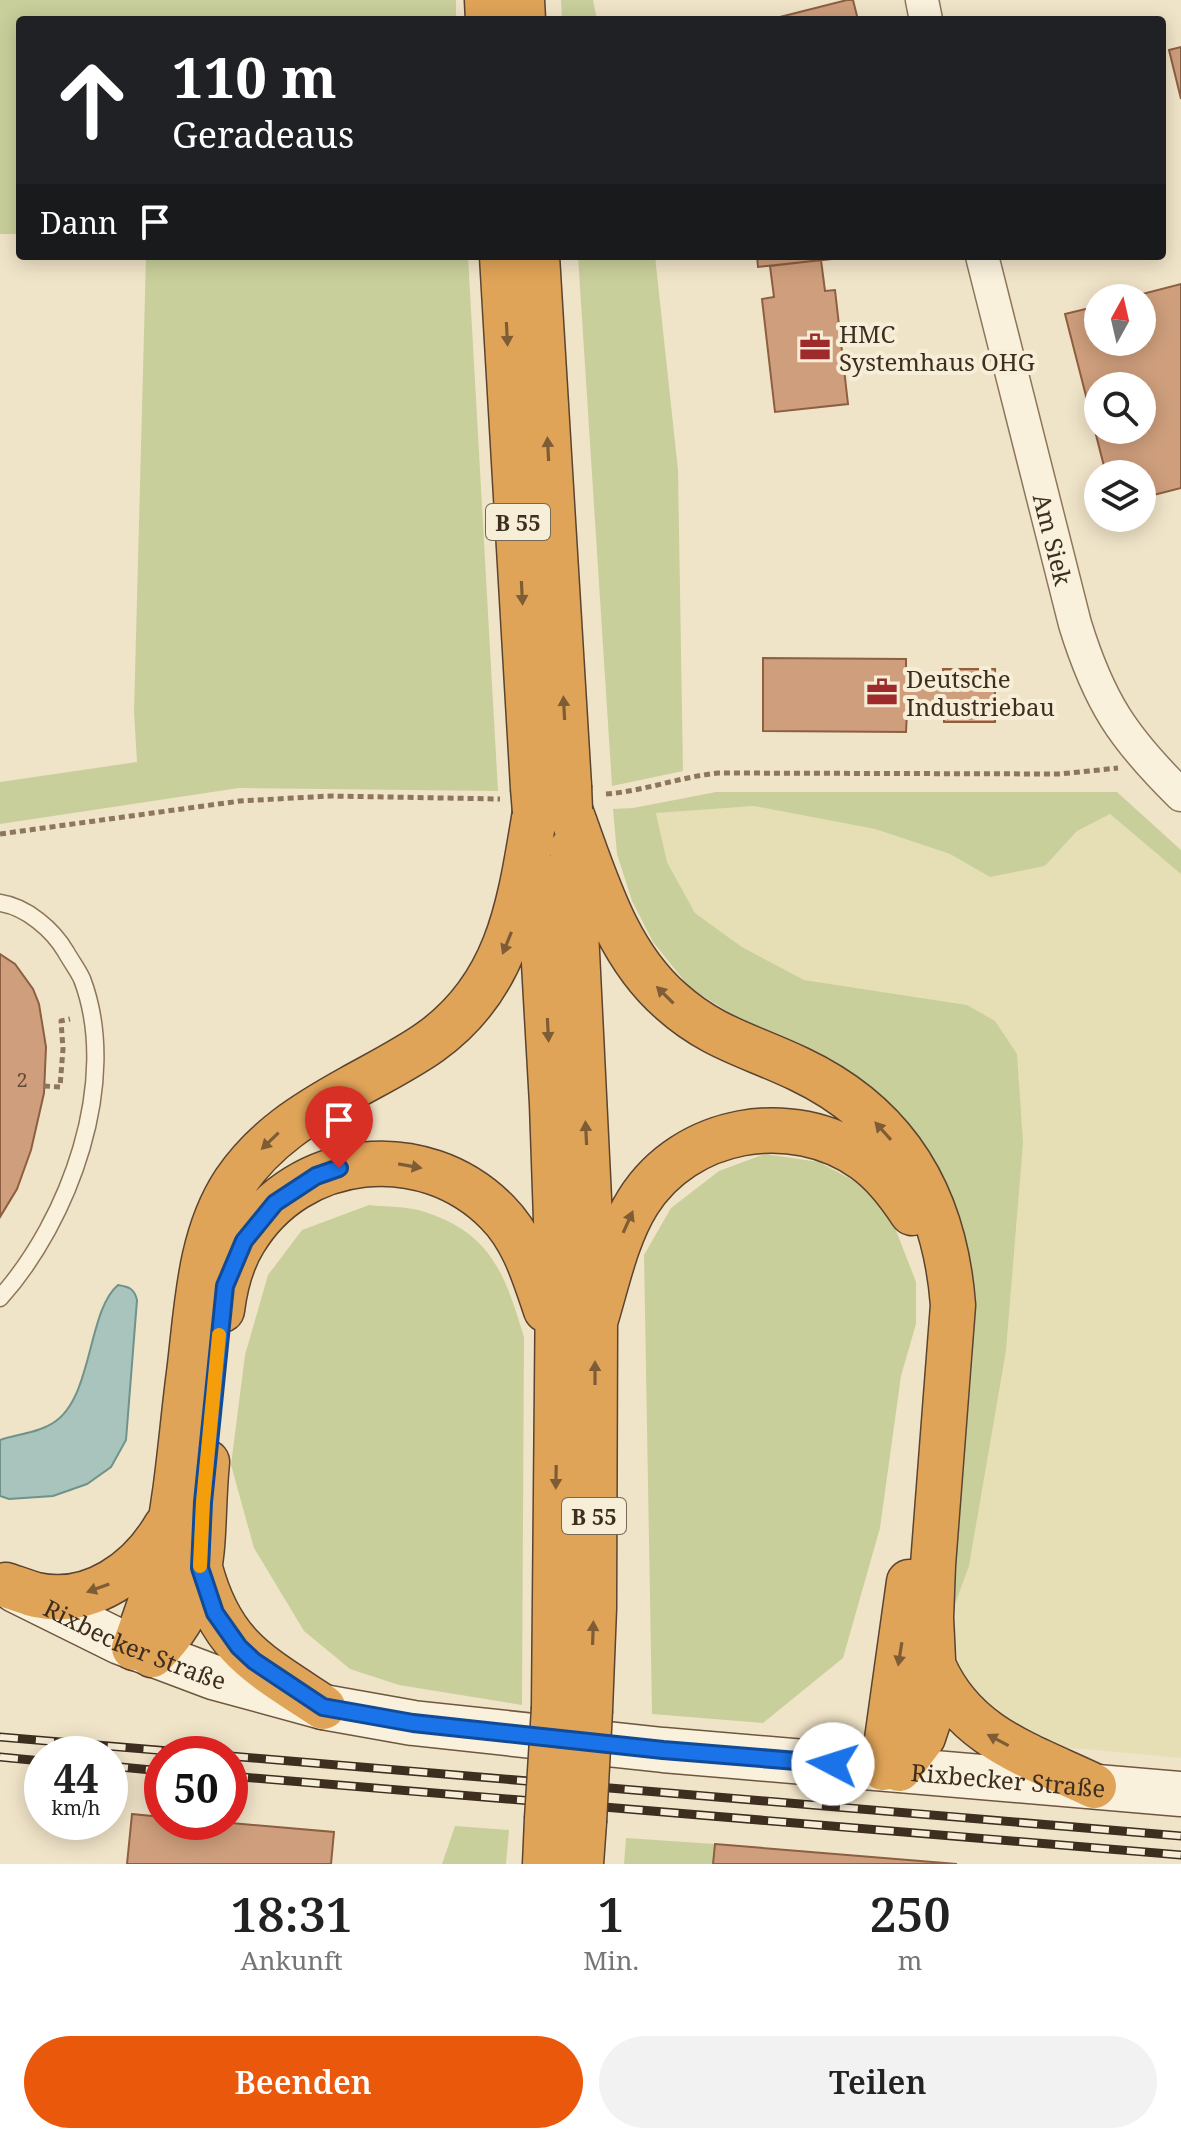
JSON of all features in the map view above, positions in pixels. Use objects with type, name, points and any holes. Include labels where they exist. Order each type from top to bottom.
[{"type":"highway","name":"B 55","points":[[502,260],[552,799]]},
{"type":"highway","name":"B 55","points":[[537,260],[552,799],[576,1332],[594,1608],[572,1709],[571,1835],[545,1864]]},
{"type":"highway","points":[[143,1651],[172,1516],[205,1256],[221,1208],[248,1164],[285,1127],[431,1041],[469,1005],[485,985],[509,940],[552,799]]},
{"type":"highway","points":[[552,799],[619,933],[646,975],[669,1000],[724,1039],[797,1068],[853,1102],[878,1124],[899,1149],[933,1207],[944,1239],[953,1305],[933,1565],[931,1618],[935,1701],[931,1718],[912,1754],[891,1769]]},
{"type":"highway","points":[[576,1332],[639,1201],[655,1181],[695,1149],[719,1139],[769,1130],[820,1137],[842,1146],[873,1166],[898,1193],[911,1213],[928,1258],[931,1335],[891,1769]]},
{"type":"highway","points":[[143,1651],[184,1616],[197,1584],[225,1286],[233,1262],[258,1220],[294,1188],[316,1176],[363,1163],[413,1166],[460,1183],[481,1197],[515,1234],[576,1332]]},
{"type":"highway","points":[[3,1583],[37,1595],[66,1596],[94,1591],[120,1579],[142,1560],[172,1516]]},
{"type":"highway","points":[[200,1568],[215,1613],[239,1647],[254,1661],[323,1707]]},
{"type":"highway","points":[[934,1667],[960,1710],[991,1737],[1094,1786]]},
{"type":"main road","name":"Rixbecker Straße","points":[[3,1583],[59,1614],[143,1651],[267,1693],[323,1707],[413,1723],[663,1750],[1181,1794]]},
{"type":"street","name":"Am Siek","points":[[983,260],[1088,667],[1107,708],[1145,759],[1181,795]]},
{"type":"lane","points":[[0,903],[14,905],[56,935],[81,978],[90,1015],[95,1060],[90,1121],[60,1204],[38,1246],[0,1298]]},
{"type":"path","points":[[44,1086],[63,1088],[61,1021]]},
{"type":"shaded area","points":[[754,806],[875,829],[950,854],[990,877],[1045,866],[1077,831],[1110,814],[1181,874],[1181,1758],[1030,1744],[979,1703],[959,1664],[950,1618],[969,1566],[1006,1351],[1023,1143],[967,1005],[803,980],[742,947],[695,913],[667,862],[656,813]]},
{"type":"green space","points":[[0,0],[456,0],[456,16],[16,16],[16,234],[0,234]]},
{"type":"green space","points":[[561,0],[593,0],[596,16],[562,16]]},
{"type":"green space","points":[[146,260],[468,260],[498,791],[239,788],[0,824],[0,782],[137,762],[134,712]]},
{"type":"green space","points":[[578,260],[655,260],[678,470],[683,771],[612,786]]},
{"type":"green space","points":[[716,792],[1117,792],[1181,850],[1181,874],[1110,814],[1077,831],[1045,866],[990,877],[950,854],[875,829],[754,806],[656,813],[667,862],[695,913],[742,947],[804,980],[967,1005],[995,1021],[1017,1054],[1023,1143],[1006,1351],[969,1566],[950,1618],[973,1354],[969,1272],[947,1196],[913,1129],[871,1086],[827,1060],[730,1013],[690,988],[653,942],[632,901],[617,854],[613,809]]},
{"type":"green space","points":[[765,1154],[819,1162],[862,1185],[892,1220],[916,1282],[916,1324],[901,1376],[880,1528],[843,1658],[763,1723],[652,1714],[644,1255],[671,1208],[719,1171]]},
{"type":"green space","points":[[369,1205],[418,1210],[448,1221],[466,1232],[481,1245],[502,1276],[524,1337],[522,1705],[399,1685],[350,1669],[304,1631],[254,1548],[231,1465],[245,1355],[268,1275],[302,1230]]},
{"type":"green space","points":[[455,1826],[509,1830],[506,1864],[442,1864]]},
{"type":"green space","points":[[626,1838],[715,1844],[713,1864],[624,1864]]},
{"type":"water","points":[[118,1285],[130,1289],[137,1300],[126,1440],[111,1467],[87,1484],[53,1496],[9,1499],[0,1496],[0,1440],[47,1426],[66,1411],[83,1376],[100,1314]]},
{"type":"building","points":[[853,0],[857,16],[784,16]]},
{"type":"building","points":[[1181,47],[1181,99],[1169,50]]},
{"type":"building","points":[[757,260],[822,260],[758,267]]},
{"type":"building","points":[[821,260],[825,291],[835,290],[848,404],[775,412],[762,299],[774,297],[770,266]]},
{"type":"building","points":[[1181,284],[1181,488],[1156,494],[1156,460],[1102,460],[1098,444],[1156,444],[1156,372],[1084,372],[1084,388],[1065,314],[1084,309],[1084,356],[1156,356],[1156,290]]},
{"type":"building","points":[[763,658],[906,659],[906,681],[944,681],[943,669],[995,669],[995,722],[944,722],[944,712],[907,712],[906,732],[763,731]]},
{"type":"building","points":[[0,954],[15,964],[33,989],[39,1004],[46,1047],[44,1093],[31,1150],[17,1189],[0,1217]]},
{"type":"building","points":[[132,1814],[144,1815],[144,1840],[248,1840],[248,1824],[334,1832],[331,1864],[127,1864]]},
{"type":"building","points":[[715,1844],[957,1864],[713,1864]]},
{"type":"railway","points":[[0,1737],[144,1749]]},
{"type":"railway","points":[[0,1757],[24,1759]]},
{"type":"railway","points":[[248,1758],[1181,1836]]},
{"type":"railway","points":[[128,1768],[144,1769]]},
{"type":"railway","points":[[248,1777],[1181,1855]]},
{"type":"slow traffic","points":[[200,1566],[219,1335]]},
{"type":"place","name":"HMC Systemhaus OHG","points":[[815,347]]},
{"type":"place","name":"Deutsche Industriebau","points":[[882,692]]},
{"type":"route","points":[[339,1168],[294,1188],[258,1220],[233,1262],[225,1286],[203,1502],[200,1568],[215,1613],[239,1647],[254,1661],[323,1707],[413,1723],[663,1750],[833,1764]]}]
